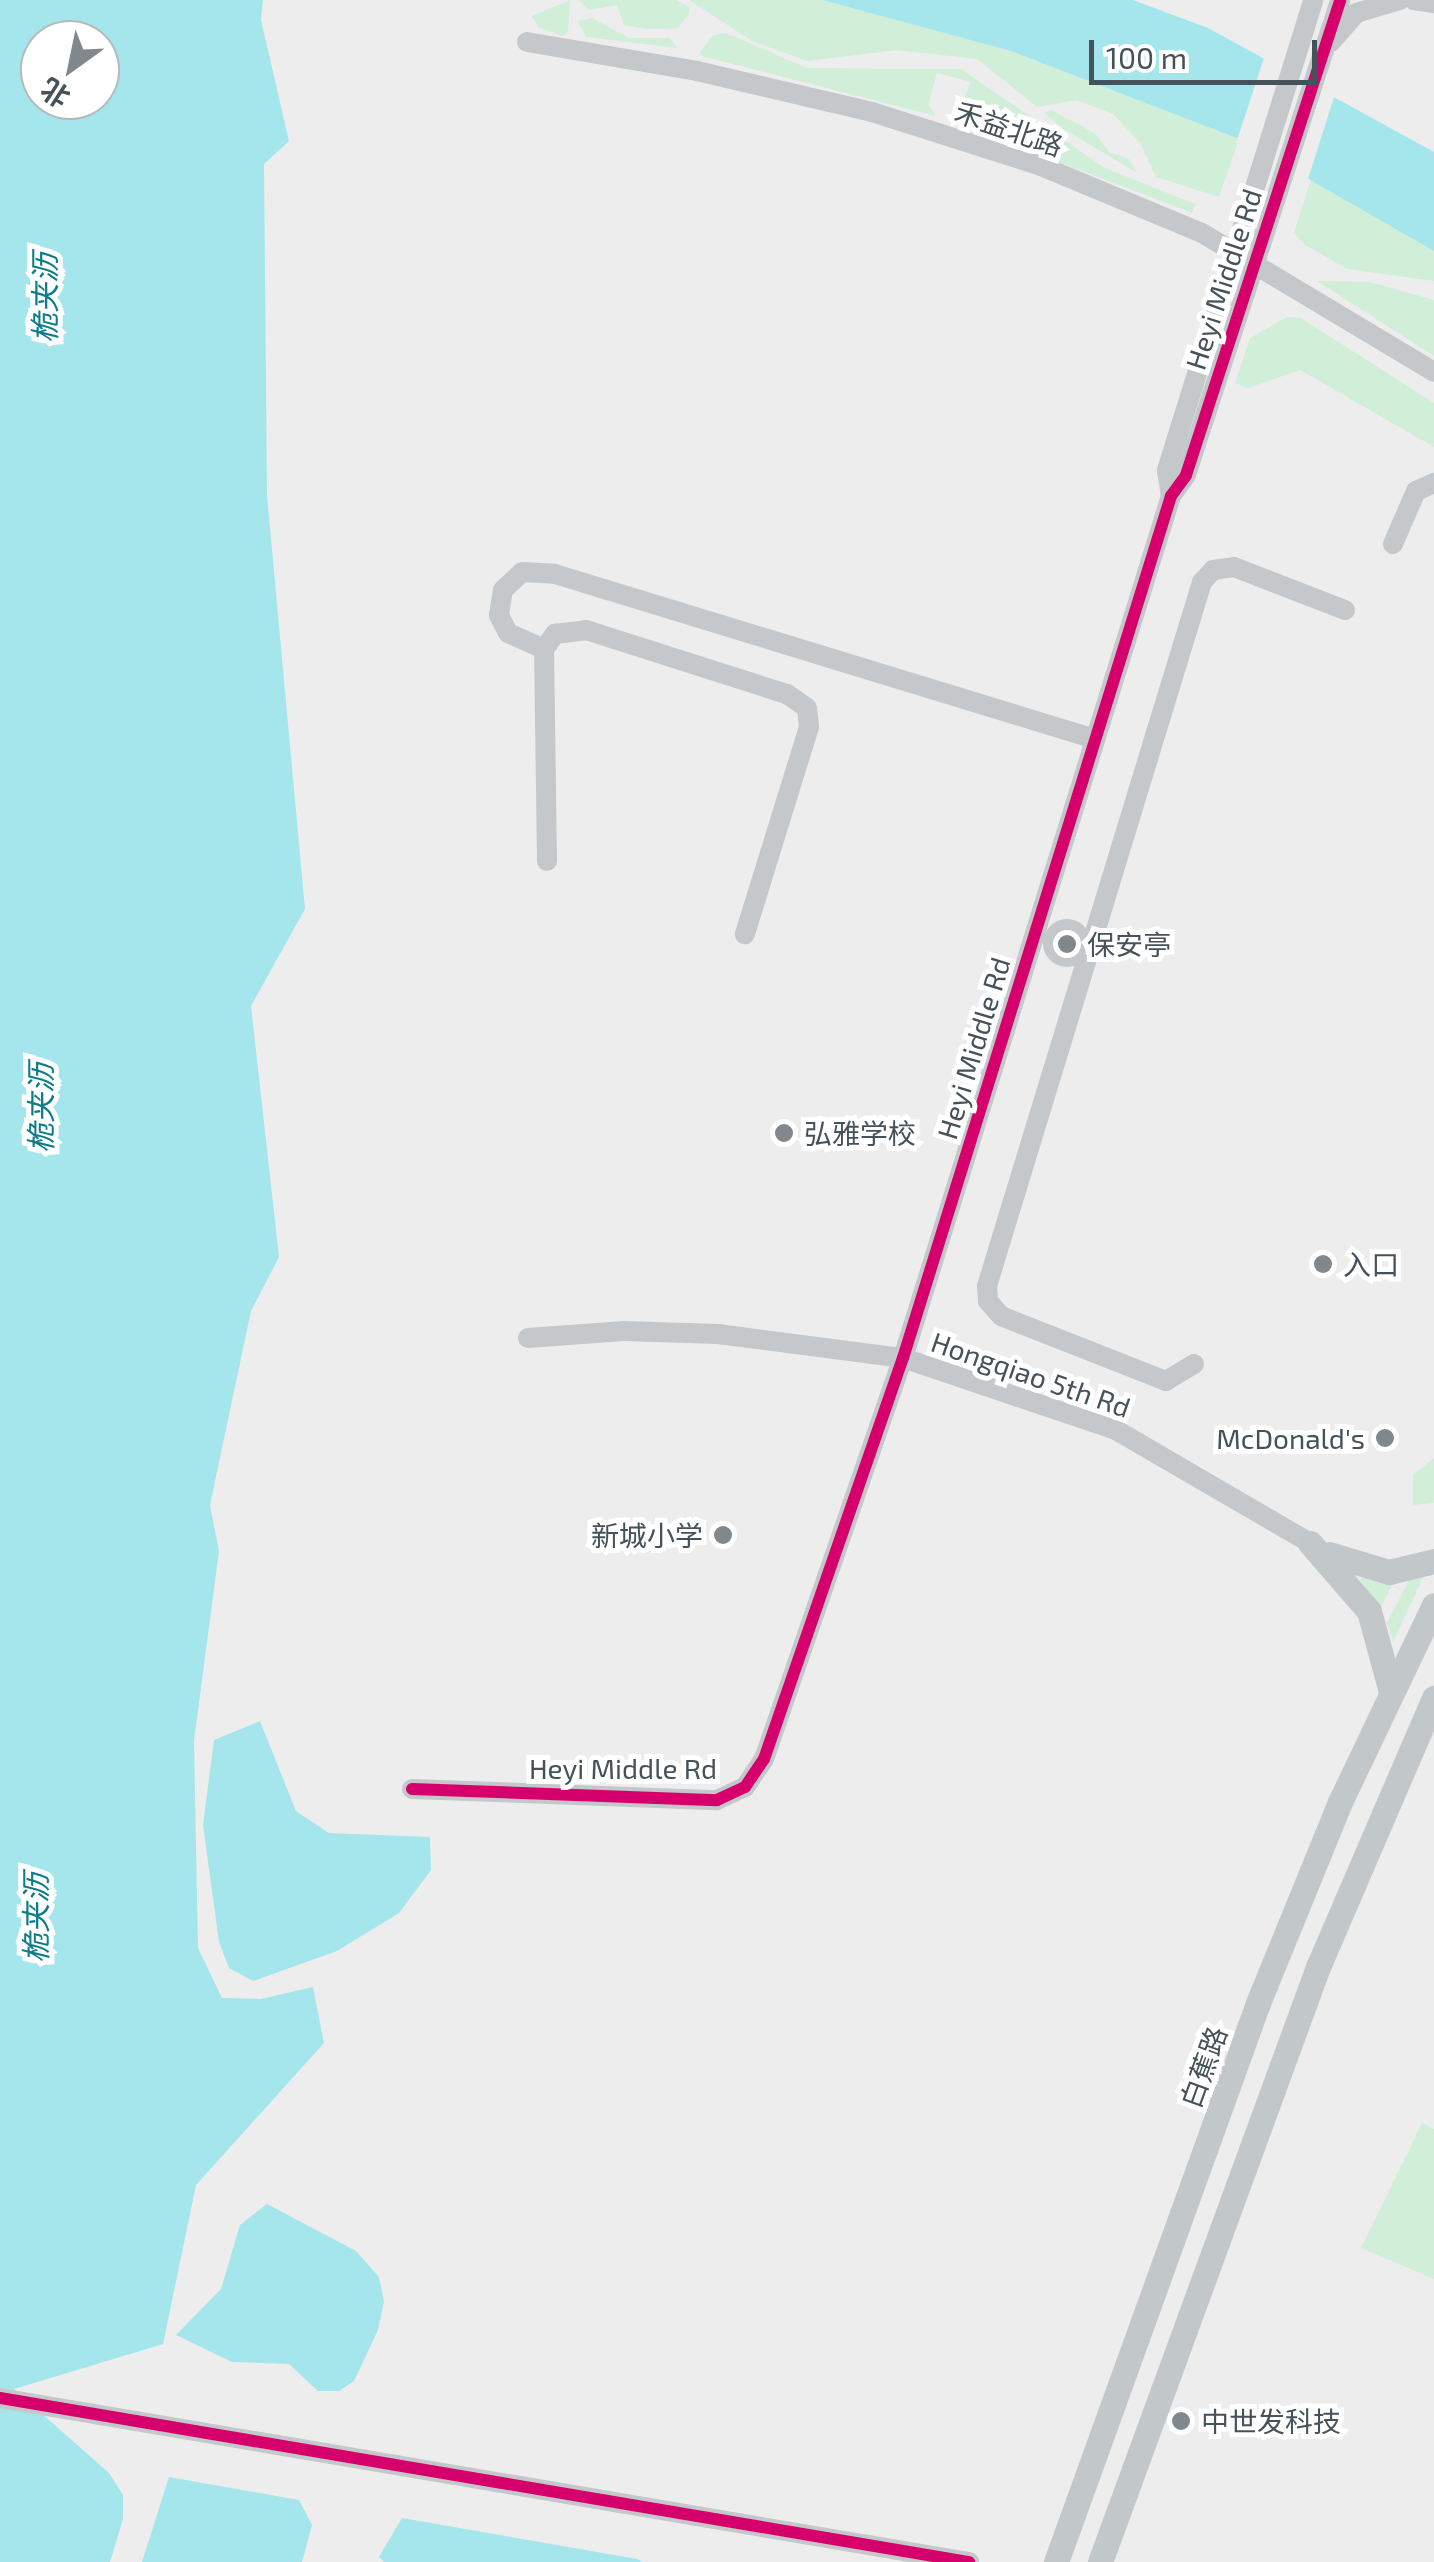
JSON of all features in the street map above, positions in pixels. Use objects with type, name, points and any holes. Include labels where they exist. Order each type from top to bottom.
[{"type":"main road","points":[[1310,1544],[1390,1572],[1434,1562]]},
{"type":"main road","points":[[1310,1544],[1369,1610],[1391,1692]]},
{"type":"main road","name":"白蕉路","points":[[1056,2562],[1258,2003],[1391,1692],[1434,1604]]},
{"type":"main road","points":[[1100,2562],[1318,1966],[1434,1698]]},
{"type":"street","points":[[1294,52],[1298,0]]},
{"type":"street","name":"Heyi Middle Rd","points":[[1171,496],[1167,470],[1313,0]]},
{"type":"street","name":"Heyi Middle Rd","points":[[412,1789],[717,1800],[745,1787],[764,1759],[1044,936],[1095,739],[1171,496],[1186,475],[1340,0]]},
{"type":"street","points":[[1320,61],[1356,13],[1400,0]]},
{"type":"street","points":[[1414,0],[1434,3]]},
{"type":"street","name":"禾益北路","points":[[526,42],[697,70],[872,112],[1042,166],[1255,261],[1434,372]]},
{"type":"street","points":[[1393,544],[1416,490],[1434,483]]},
{"type":"street","points":[[1194,1364],[1166,1381],[1005,1319],[986,1296],[1086,950],[1204,577],[1218,568],[1234,568],[1345,610]]},
{"type":"street","points":[[544,649],[508,633],[499,616],[503,590],[522,572],[555,574],[1095,739]]},
{"type":"street","points":[[547,861],[544,649],[560,630],[580,629],[787,694],[807,708],[808,733],[745,934]]},
{"type":"street","points":[[1044,936],[1064,958],[1086,950]]},
{"type":"street","name":"Hongqiao 5th Rd","points":[[528,1338],[624,1331],[718,1334],[903,1358],[1116,1430],[1310,1544]]},
{"type":"street","points":[[0,2398],[970,2562]]},
{"type":"green space","points":[[570,0],[568,32],[562,36],[538,27],[532,16]]},
{"type":"green space","points":[[578,0],[676,0],[689,7],[689,14],[678,28],[648,29],[624,25],[617,5],[589,10]]},
{"type":"green space","points":[[689,0],[822,0],[1011,51],[1239,139],[1219,197],[1156,177],[1140,143],[1113,114],[1077,100],[1037,107],[977,59],[896,50],[807,61],[752,41]]},
{"type":"green space","points":[[592,18],[629,38],[670,38],[677,48],[586,37],[578,21]]},
{"type":"green space","points":[[726,33],[807,68],[961,69],[1105,168],[1195,204],[1192,213],[954,122],[971,82],[937,73],[928,105],[936,116],[698,55],[713,35]]},
{"type":"green space","points":[[1051,110],[1096,134],[1109,152],[1129,159],[1136,172],[1065,130],[1044,113]]},
{"type":"green space","points":[[1312,176],[1434,251],[1434,281],[1347,269],[1305,245],[1294,233]]},
{"type":"green space","points":[[1317,281],[1370,282],[1434,300],[1434,356]]},
{"type":"green space","points":[[1287,317],[1301,318],[1434,403],[1434,447],[1300,370],[1248,388],[1235,383],[1250,338]]},
{"type":"green space","points":[[1434,1458],[1434,1503],[1413,1505],[1413,1475]]},
{"type":"green space","points":[[1364,1573],[1395,1579],[1380,1609],[1360,1580]]},
{"type":"green space","points":[[1425,1573],[1393,1642],[1387,1623],[1410,1578]]},
{"type":"green space","points":[[1422,2123],[1434,2129],[1434,2279],[1361,2248]]},
{"type":"water","name":"桅夹沥","points":[[0,0],[263,0],[261,20],[289,141],[264,164],[267,495],[305,909],[251,1006],[279,1257],[251,1311],[210,1505],[219,1551],[194,1741],[198,1948],[222,1998],[261,1999],[313,1987],[324,2043],[196,2185],[163,2344],[14,2389],[109,2473],[123,2495],[123,2519],[110,2562],[0,2562]]},
{"type":"water","points":[[822,0],[1133,0],[1208,28],[1434,152],[1434,251],[1239,139],[1011,51]]},
{"type":"water","points":[[260,1721],[296,1811],[329,1833],[430,1837],[431,1870],[399,1913],[337,1951],[253,1981],[229,1968],[219,1942],[203,1825],[214,1740]]},
{"type":"water","points":[[267,2204],[356,2251],[379,2277],[384,2302],[378,2330],[354,2381],[339,2391],[318,2391],[289,2364],[232,2362],[176,2335],[221,2289],[240,2225]]},
{"type":"water","points":[[169,2477],[299,2500],[312,2525],[302,2562],[142,2562]]},
{"type":"water","points":[[402,2518],[643,2562],[384,2562],[379,2557]]},
{"type":"pier","points":[[1266,52],[1337,88],[1308,179],[1236,143]]},
{"type":"cycle path","points":[[412,1789],[717,1800],[745,1787],[764,1759],[903,1358],[1171,496],[1186,475],[1340,0]]},
{"type":"cycle path","points":[[0,2398],[969,2562]]},
{"type":"place","name":"保安亭","points":[[1067,944]]},
{"type":"place","name":"弘雅学校","points":[[784,1133]]},
{"type":"place","name":"入口","points":[[1323,1264]]},
{"type":"place","name":"McDonald's","points":[[1385,1438]]},
{"type":"place","name":"新城小学","points":[[723,1535]]},
{"type":"place","name":"中世发科技","points":[[1181,2421]]}]
